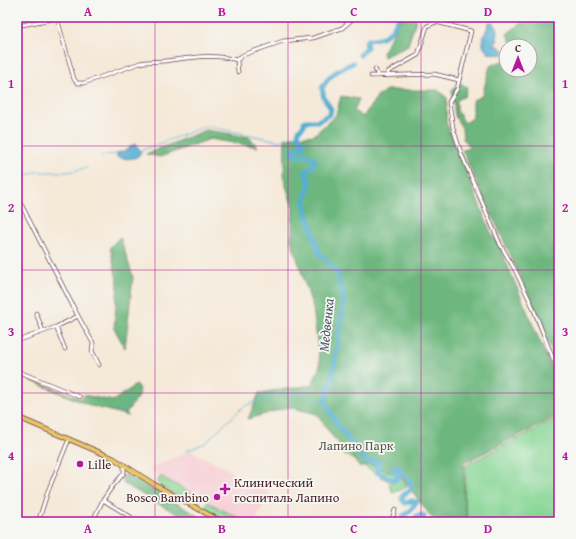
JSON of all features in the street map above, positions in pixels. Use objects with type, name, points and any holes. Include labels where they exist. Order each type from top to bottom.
[{"type":"main road","points":[[17,417],[113,458],[155,485],[222,522]]},
{"type":"street","points":[[17,26],[62,17]]},
{"type":"street","points":[[57,18],[74,78],[77,83],[84,83],[144,62],[160,62],[202,56],[218,56],[237,60],[243,56],[283,42],[313,38],[342,28],[355,17]]},
{"type":"street","points":[[388,76],[388,72],[418,54],[427,26],[436,22],[471,31],[457,89],[449,102],[450,116],[454,133],[500,244],[516,270],[532,305],[559,374]]},
{"type":"street","points":[[237,60],[238,72]]},
{"type":"street","points":[[375,69],[378,76]]},
{"type":"street","points":[[371,76],[434,74],[459,80]]},
{"type":"street","points":[[17,200],[22,206],[93,343],[92,351],[99,365]]},
{"type":"street","points":[[36,313],[43,331]]},
{"type":"street","points":[[17,341],[56,327],[78,316]]},
{"type":"street","points":[[56,327],[65,349]]},
{"type":"street","points":[[17,371],[80,397]]},
{"type":"street","points":[[38,522],[48,491],[69,439]]},
{"type":"street","points":[[92,522],[103,500],[123,474],[125,470],[124,464]]},
{"type":"street","points":[[123,474],[133,471]]},
{"type":"street","points":[[103,500],[140,522]]},
{"type":"street","points":[[391,522],[395,510]]},
{"type":"shaded area","name":"Клинический госпиталь Лапино","points":[[190,451],[224,467],[236,475],[270,492],[255,522],[247,522],[148,469]]},
{"type":"green space","points":[[402,17],[417,17],[408,45],[384,57],[382,53]]},
{"type":"green space","points":[[528,17],[559,17],[559,370],[531,300],[462,150],[470,148],[463,139],[462,128],[455,116],[452,90],[460,83],[467,87],[465,96],[457,100],[457,111],[465,123],[473,118],[473,100],[482,96],[490,66],[498,63],[498,78],[538,78],[538,38],[509,38],[507,34]]},
{"type":"green space","name":"Лапино Парк","points":[[386,90],[438,90],[447,98],[446,122],[491,233],[500,248],[559,383],[559,415],[464,463],[464,501],[468,522],[435,522],[401,476],[368,464],[360,468],[351,454],[332,436],[317,414],[289,407],[248,419],[259,393],[312,385],[320,365],[313,308],[291,240],[293,208],[284,179],[285,138],[314,135],[336,115],[341,96],[359,99],[354,111],[363,117],[376,98]]},
{"type":"green space","points":[[206,130],[249,137],[258,147],[210,139],[160,157],[146,154]]},
{"type":"green space","points":[[120,237],[133,277],[125,348],[114,328],[118,284],[110,247]]},
{"type":"green space","points":[[18,375],[81,399],[84,395],[113,401],[137,384],[140,394],[126,413],[129,416],[91,406]]},
{"type":"green space","points":[[559,417],[559,522],[469,522],[464,501],[466,465]]},
{"type":"green space","points":[[339,438],[406,469],[398,479],[402,478],[407,487],[393,493],[389,484],[394,481],[388,481],[344,454],[338,449]]},
{"type":"green space","points":[[125,475],[197,515],[203,522],[191,522],[124,484],[122,479]]},
{"type":"green space","points":[[160,476],[200,498],[199,503],[194,505],[160,486],[158,482]]},
{"type":"green space","points":[[207,502],[246,522],[226,522],[208,512],[205,506]]},
{"type":"water","points":[[489,23],[494,23],[498,29],[497,42],[494,43],[494,46],[496,46],[496,44],[498,46],[498,54],[488,53],[483,46],[483,39]]},
{"type":"water","points":[[134,144],[141,151],[140,154],[134,158],[127,159],[117,157],[117,153],[125,151]]},
{"type":"waterway","name":"Медвенка","points":[[360,55],[367,47],[366,42],[368,40],[380,38],[388,34],[399,17]]},
{"type":"waterway","name":"Медвенка","points":[[353,63],[335,73],[325,83],[322,88],[324,98],[331,109],[330,114],[318,121],[305,121],[298,134],[304,144],[303,147],[292,151],[295,155],[309,156],[314,159],[314,164],[305,173],[310,181],[304,203],[319,253],[337,272],[344,300],[333,374],[325,402],[337,424],[366,462],[378,461],[379,464],[376,468],[380,473],[395,480],[398,477],[393,470],[397,466],[400,469],[400,472],[408,480],[411,490],[403,495],[402,499],[405,503],[412,501],[417,502],[409,512],[403,516],[406,522]]},
{"type":"waterway","points":[[140,151],[206,126],[279,141],[298,134]]},
{"type":"waterway","points":[[101,158],[104,155],[117,154]]},
{"type":"waterway","points":[[17,175],[24,176],[36,172],[68,172],[87,168]]},
{"type":"waterway","points":[[186,451],[206,443],[243,407],[266,397],[282,393],[303,395],[325,402]]},
{"type":"waterway","points":[[113,409],[126,408],[127,399]]},
{"type":"waterway","points":[[128,482],[132,478]]},
{"type":"waterway","name":"Медвенка","points":[[413,522],[417,516],[423,515],[423,522]]},
{"type":"place","name":"Lille","points":[[80,464]]},
{"type":"place","name":"Клинический госпиталь Лапино","points":[[225,489]]},
{"type":"place","name":"Bosco Bambino","points":[[217,497]]}]
